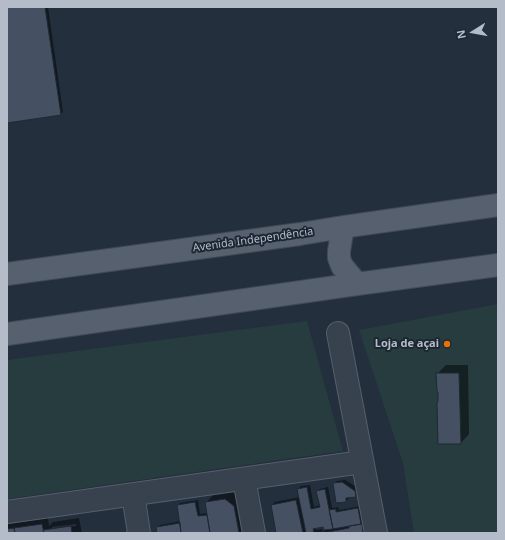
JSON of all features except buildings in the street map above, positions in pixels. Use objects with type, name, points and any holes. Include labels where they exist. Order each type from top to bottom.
[{"type":"main road","name":"Avenida Independência","points":[[7,274],[498,205]]},
{"type":"main road","points":[[342,227],[339,258],[342,266],[357,284]]},
{"type":"main road","points":[[7,334],[498,265]]},
{"type":"street","points":[[338,333],[376,533]]},
{"type":"street","points":[[7,512],[362,462]]},
{"type":"street","points":[[244,479],[254,533]]},
{"type":"street","points":[[133,494],[139,533]]},
{"type":"green space","points":[[498,304],[498,533],[414,533],[403,463],[359,330]]},
{"type":"green space","points":[[307,321],[343,451],[7,499],[7,360]]},
{"type":"place","name":"Loja de açai","points":[[447,344]]}]
